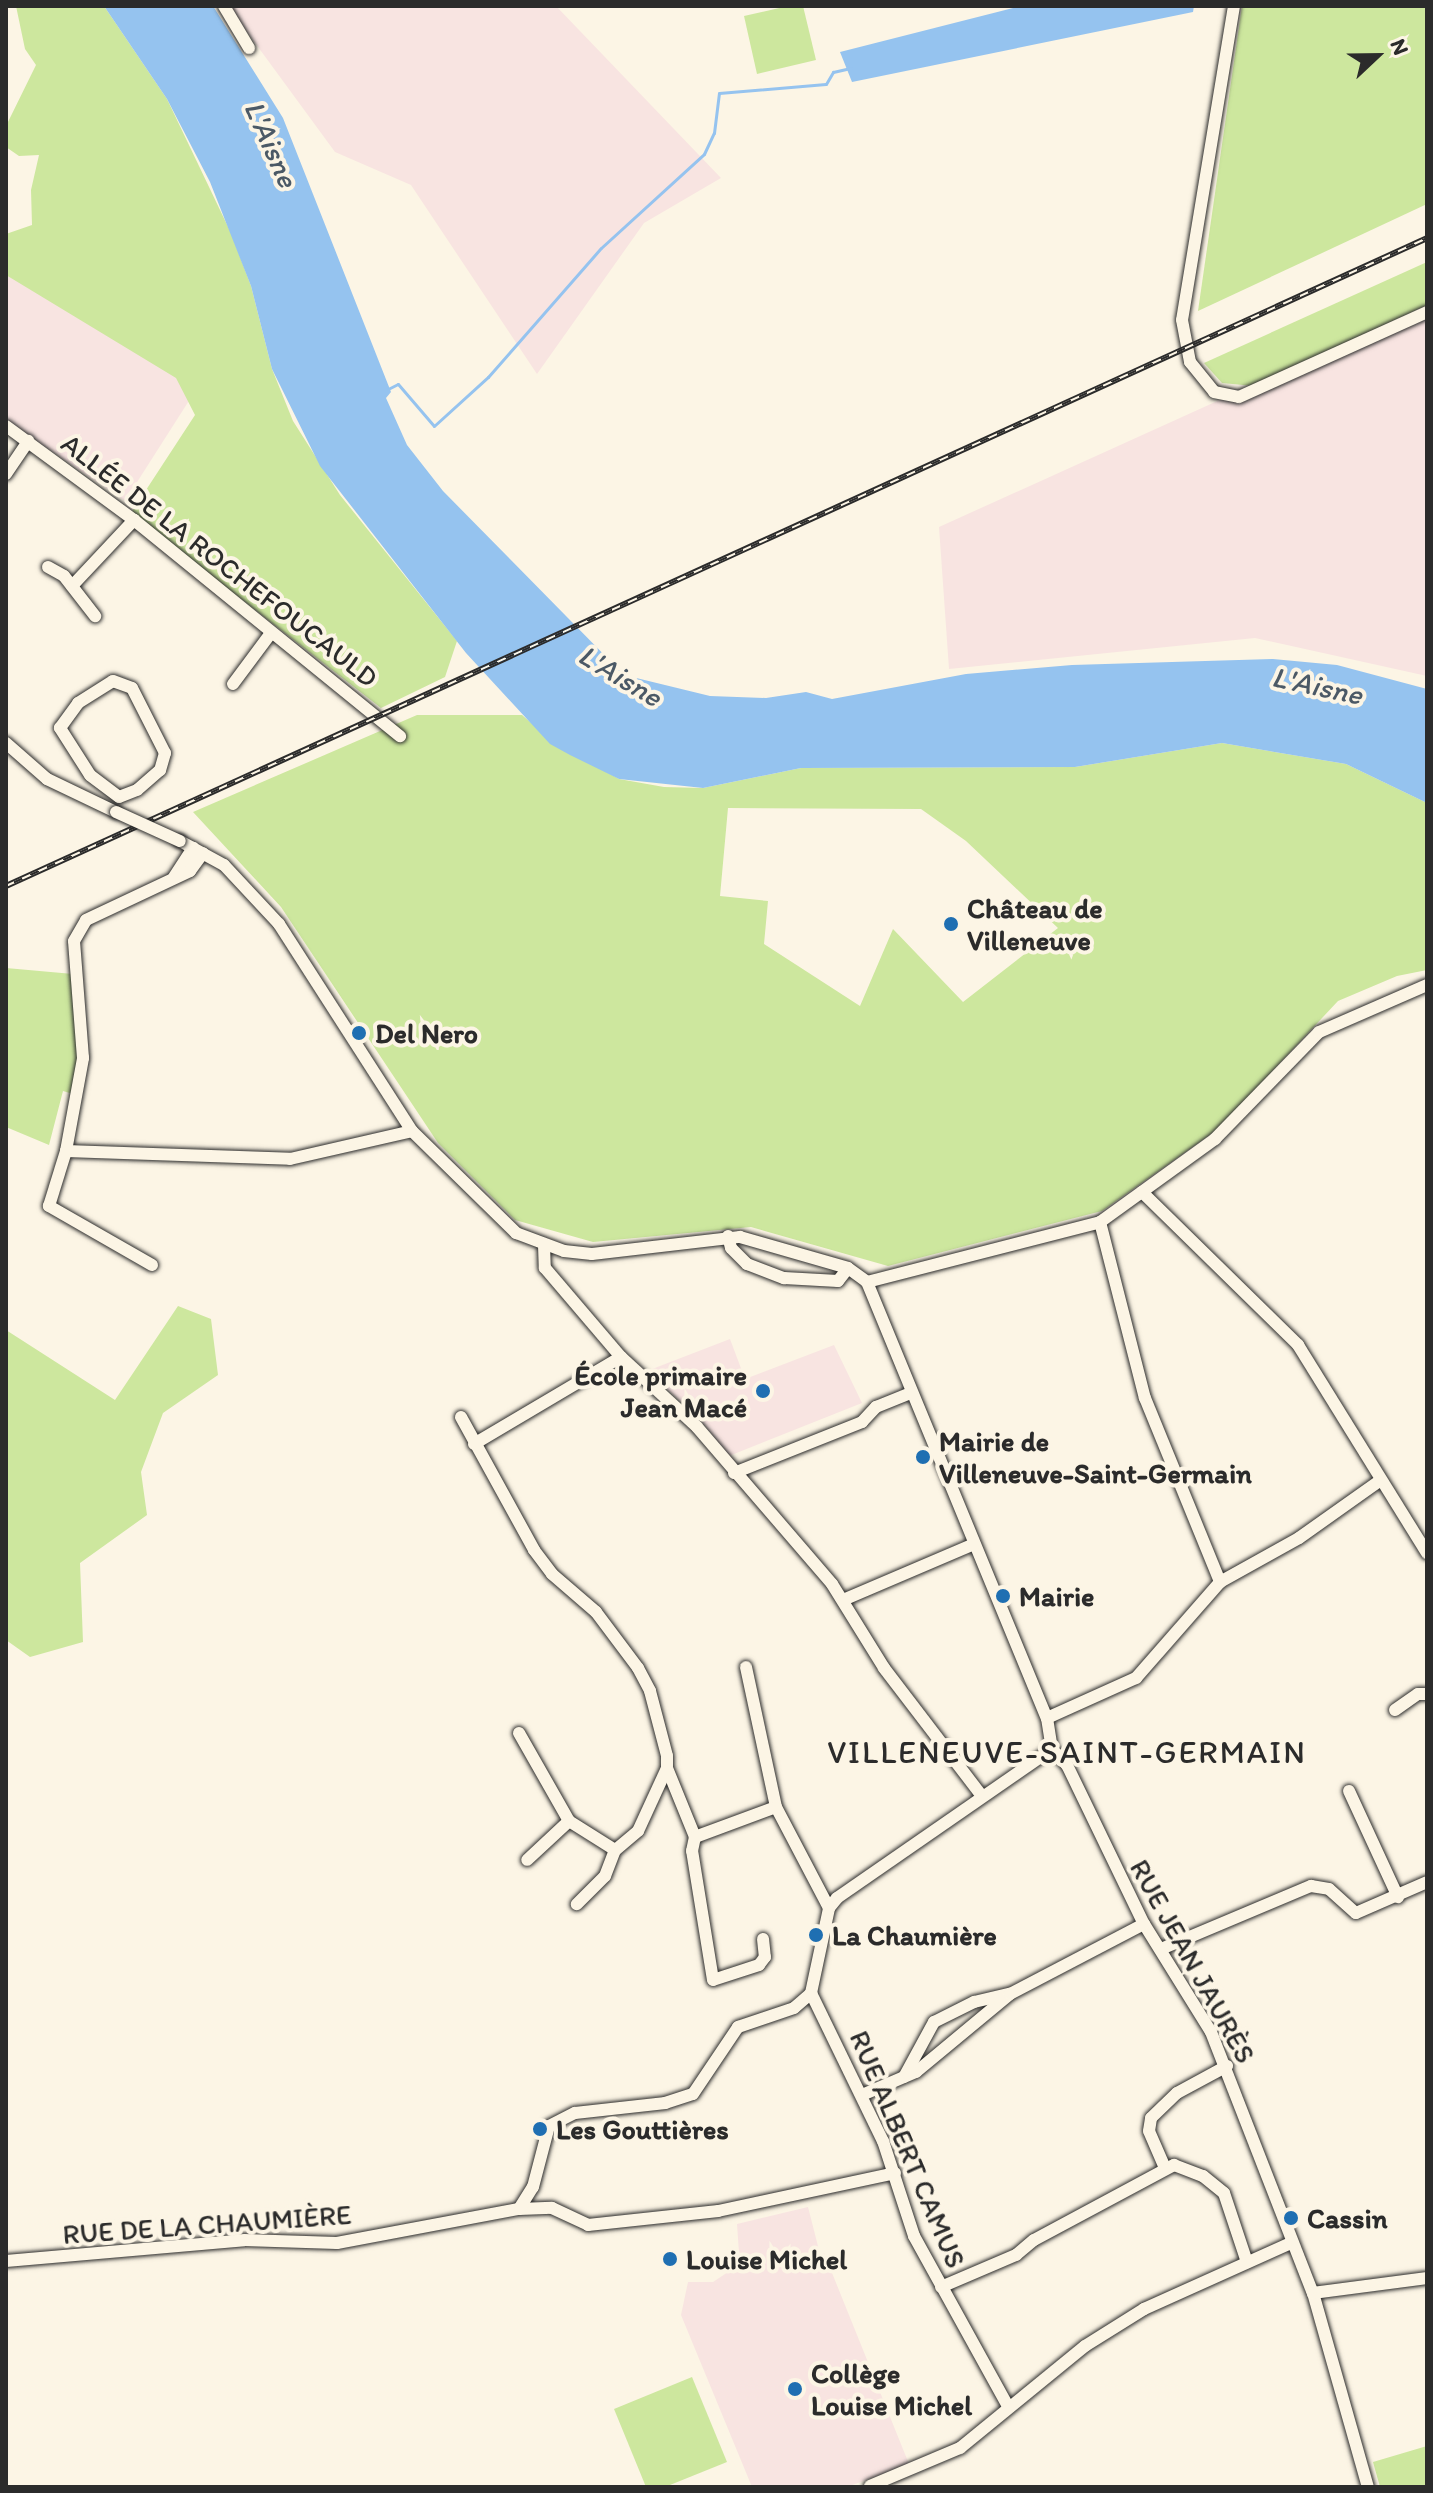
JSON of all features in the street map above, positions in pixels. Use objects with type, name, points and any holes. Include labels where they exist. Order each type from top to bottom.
[{"type":"street","points":[[224,6],[249,48]]},
{"type":"street","points":[[1234,6],[1182,320],[1190,362],[1214,392],[1239,397],[1427,312]]},
{"type":"street","name":"ALLÉE DE LA ROCHEFOUCAULD","points":[[6,426],[134,520],[400,736]]},
{"type":"street","points":[[6,474],[28,441]]},
{"type":"street","points":[[72,586],[134,520]]},
{"type":"street","points":[[48,567],[72,586],[95,616]]},
{"type":"street","points":[[233,684],[271,633]]},
{"type":"street","points":[[123,682],[156,731],[165,761],[137,790],[119,797],[90,775],[64,739],[62,719],[101,686],[123,682]]},
{"type":"street","points":[[6,743],[47,779],[224,865],[279,924],[412,1131],[485,1207],[516,1233],[544,1245],[592,1254],[728,1236],[846,1272],[867,1282],[1100,1222],[1233,1123],[1319,1032],[1427,985]]},
{"type":"street","points":[[73,791],[90,775]]},
{"type":"street","points":[[152,1265],[51,1211],[49,1197],[66,1151],[84,1048],[73,955],[77,931],[91,917],[190,871],[198,850]]},
{"type":"street","points":[[66,1151],[290,1159],[412,1131]]},
{"type":"street","points":[[1142,1192],[1298,1345],[1427,1553]]},
{"type":"street","points":[[1100,1222],[1145,1398],[1220,1582]]},
{"type":"street","points":[[728,1236],[731,1248],[758,1270],[784,1278],[838,1281],[846,1272]]},
{"type":"street","points":[[544,1245],[542,1264],[621,1357],[697,1427],[843,1600],[884,1668],[982,1796]]},
{"type":"street","points":[[519,2209],[533,2187],[543,2136],[560,2117],[684,2099],[702,2086],[738,2027],[794,2008],[811,1993],[829,1908],[862,1877],[1052,1749],[1047,1718],[867,1282]]},
{"type":"street","points":[[474,1444],[621,1357]]},
{"type":"street","points":[[734,1473],[862,1422],[876,1407],[911,1393]]},
{"type":"street","points":[[461,1417],[552,1574],[596,1612],[638,1668],[650,1691],[667,1768],[695,1837],[692,1851],[713,1980],[759,1965],[765,1957],[763,1939]]},
{"type":"street","points":[[1047,1718],[1136,1678],[1220,1582],[1299,1538],[1381,1480]]},
{"type":"street","points":[[843,1600],[974,1544]]},
{"type":"street","points":[[746,1667],[776,1807],[829,1908]]},
{"type":"street","points":[[1395,1710],[1418,1694],[1427,1694]]},
{"type":"street","points":[[519,1733],[569,1821],[615,1850]]},
{"type":"street","name":"RUE JEAN JAURÈS","points":[[1052,1749],[1067,1765],[1144,1924],[1227,2066],[1291,2243],[1313,2293],[1368,2487]]},
{"type":"street","points":[[577,1904],[605,1876],[615,1850],[638,1831],[667,1768]]},
{"type":"street","points":[[1349,1791],[1398,1897]]},
{"type":"street","points":[[695,1837],[776,1807]]},
{"type":"street","points":[[527,1860],[569,1821]]},
{"type":"street","points":[[1161,1949],[1311,1886],[1329,1889],[1356,1913],[1427,1882]]},
{"type":"street","points":[[862,2095],[916,2072],[949,2041],[1010,1994],[1144,1924]]},
{"type":"street","name":"RUE ALBERT CAMUS","points":[[811,1993],[862,2095],[895,2173],[914,2236],[1009,2408]]},
{"type":"street","points":[[904,2077],[934,2022],[974,2002],[1010,1994]]},
{"type":"street","points":[[926,2033],[949,2041]]},
{"type":"street","points":[[1165,2168],[1149,2131],[1151,2118],[1177,2093],[1227,2066]]},
{"type":"street","points":[[941,2287],[1016,2255],[1034,2240],[1165,2168],[1182,2166],[1224,2193],[1247,2262]]},
{"type":"street","points":[[533,2187],[552,2208],[588,2225],[718,2211],[895,2173]]},
{"type":"street","name":"RUE DE LA CHAUMIÈRE","points":[[6,2258],[43,2259],[244,2240],[337,2243],[519,2209],[552,2208]]},
{"type":"street","points":[[870,2486],[960,2448],[1085,2346],[1144,2309],[1291,2243]]},
{"type":"street","points":[[1313,2293],[1427,2278]]},
{"type":"shaded area","points":[[228,6],[556,6],[721,178],[644,223],[537,374],[411,185],[335,152]]},
{"type":"shaded area","points":[[6,240],[199,385],[125,501],[6,420]]},
{"type":"shaded area","points":[[1427,306],[1427,676],[1255,638],[949,669],[939,527]]},
{"type":"shaded area","name":"École primaire Jean Macé","points":[[730,1339],[745,1379],[834,1345],[862,1403],[729,1456],[699,1418],[647,1371]]},
{"type":"shaded area","name":"Collège Louise Michel","points":[[808,2207],[820,2254],[824,2253],[909,2464],[847,2487],[752,2487],[681,2315],[688,2282],[713,2282],[728,2272],[739,2253],[737,2224]]},
{"type":"green space","points":[[16,6],[104,6],[167,99],[231,233],[251,286],[272,369],[293,421],[340,495],[457,641],[445,677],[381,708],[131,513],[195,415],[176,378],[6,275],[6,234],[32,225],[31,190],[39,155],[19,156],[6,147],[6,126],[36,65],[25,49]]},
{"type":"green space","points":[[788,6],[803,6],[816,60],[757,74],[744,16]]},
{"type":"green space","points":[[1242,6],[1427,6],[1427,204],[1198,311]]},
{"type":"green space","points":[[1427,262],[1427,305],[1254,386],[1222,383],[1204,363]]},
{"type":"green space","points":[[417,715],[522,715],[552,741],[619,779],[664,787],[703,788],[801,768],[1075,767],[1222,743],[1346,764],[1427,803],[1427,970],[1397,976],[1338,1001],[1218,1129],[1102,1211],[888,1266],[751,1227],[593,1242],[515,1220],[438,1143],[281,907],[193,812]],"holes":[[[728,808],[921,809],[966,841],[1058,928],[963,1002],[893,929],[860,1006],[764,944],[768,901],[720,896]]]},
{"type":"green space","points":[[6,968],[73,974],[82,1026],[73,1094],[63,1091],[49,1145],[6,1127]]},
{"type":"green space","points":[[178,1306],[211,1319],[218,1375],[163,1413],[141,1472],[147,1515],[80,1563],[83,1642],[30,1657],[6,1640],[6,1330],[115,1400]]},
{"type":"green space","points":[[692,2377],[727,2462],[665,2487],[646,2487],[614,2409]]},
{"type":"green space","points":[[1427,2446],[1427,2487],[1380,2487],[1373,2462]]},
{"type":"water","name":"L'Aisne","points":[[104,6],[213,6],[283,118],[391,392],[386,398],[407,445],[443,491],[624,675],[710,696],[766,698],[806,692],[832,699],[966,674],[1072,665],[1273,659],[1337,665],[1427,689],[1427,803],[1346,764],[1222,743],[1075,767],[801,768],[703,788],[619,779],[550,744],[466,653],[320,466],[272,369],[251,286],[210,182],[167,99]]},
{"type":"water","points":[[1021,6],[1194,6],[1193,12],[852,82],[840,52]]},
{"type":"waterway","points":[[388,389],[398,384],[434,426],[488,377],[601,248],[704,154],[714,133],[719,93],[826,84],[833,72],[851,68]]},
{"type":"railway","points":[[6,886],[1427,238]]},
{"type":"place","name":"Château de Villeneuve","points":[[951,924]]},
{"type":"place","name":"Del Nero","points":[[359,1033]]},
{"type":"place","name":"École primaire Jean Macé","points":[[763,1391]]},
{"type":"place","name":"Mairie de Villeneuve-Saint-Germain","points":[[923,1457]]},
{"type":"place","name":"Mairie","points":[[1003,1596]]},
{"type":"place","name":"La Chaumière","points":[[816,1935]]},
{"type":"place","name":"Les Gouttières","points":[[540,2129]]},
{"type":"place","name":"Cassin","points":[[1291,2218]]},
{"type":"place","name":"Louise Michel","points":[[670,2259]]},
{"type":"place","name":"Collège Louise Michel","points":[[795,2389]]},
{"type":"district","name":"VILLENEUVE-SAINT-GERMAIN","points":[[1067,1752]]}]
